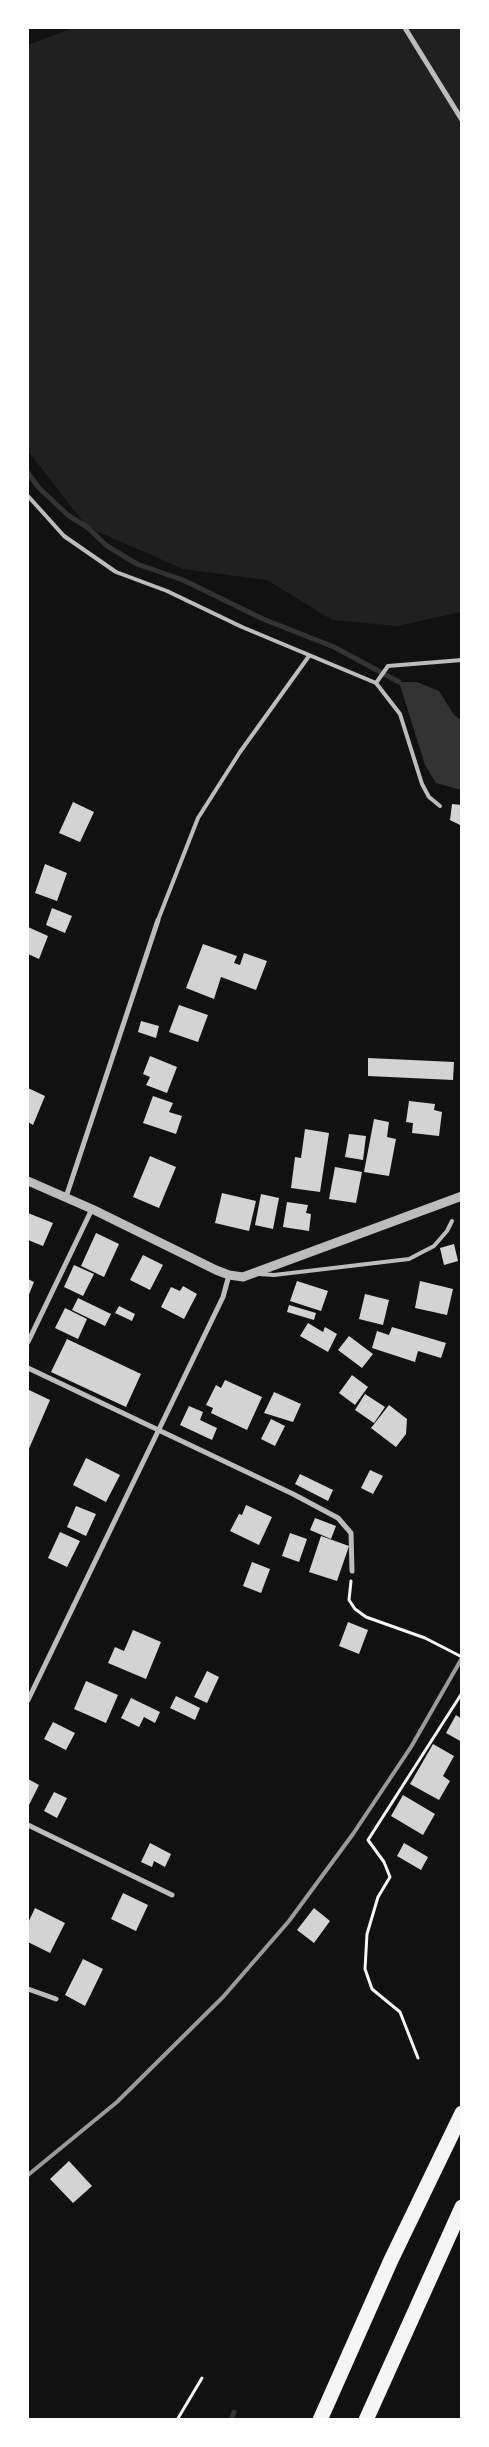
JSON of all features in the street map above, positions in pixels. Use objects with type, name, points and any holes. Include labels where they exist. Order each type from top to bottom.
[{"type":"highway","points":[[320,2420],[387,2269],[462,2114]]},
{"type":"highway","points":[[366,2420],[462,2207]]},
{"type":"street","points":[[405,28],[462,120]]},
{"type":"street","points":[[66,1197],[158,920]]},
{"type":"street","points":[[28,1181],[92,1209],[229,1275],[244,1276],[257,1273],[284,1260],[462,1196]]},
{"type":"street","points":[[28,1342],[92,1209]]},
{"type":"street","points":[[28,1700],[223,1297],[229,1275]]},
{"type":"street","points":[[28,1368],[323,1508],[338,1518],[351,1533],[352,1571]]},
{"type":"street","points":[[28,1825],[172,1895]]},
{"type":"street","points":[[28,1989],[56,1999]]},
{"type":"lane","points":[[28,496],[64,536],[116,572],[167,591],[242,628],[309,656],[377,681],[400,714],[422,784],[428,797],[440,806]]},
{"type":"lane","points":[[158,920],[198,818],[240,752],[309,656]]},
{"type":"lane","points":[[377,681],[388,666],[462,660]]},
{"type":"lane","points":[[257,1273],[274,1275],[409,1259],[434,1246],[447,1231],[452,1221]]},
{"type":"path","points":[[352,1571],[349,1600],[355,1609],[366,1617],[425,1638],[462,1657]]},
{"type":"path","points":[[418,2058],[400,2012],[372,1989],[365,1969],[367,1934],[378,1897],[390,1877],[384,1862],[368,1840],[462,1693]]},
{"type":"path","points":[[176,2420],[202,2378]]},
{"type":"shaded area","points":[[73,28],[461,28],[461,612],[397,626],[332,620],[267,580],[183,569],[87,527],[28,451],[28,45]]},
{"type":"shaded area","points":[[399,682],[417,682],[439,691],[454,715],[461,720],[461,790],[436,783],[425,765]]},
{"type":"building","points":[[73,802],[94,812],[80,842],[59,833]]},
{"type":"building","points":[[452,804],[462,805],[462,826],[450,820]]},
{"type":"building","points":[[45,864],[67,873],[57,901],[35,893]]},
{"type":"building","points":[[52,908],[72,916],[65,933],[46,925]]},
{"type":"building","points":[[28,927],[48,936],[39,959],[28,954]]},
{"type":"building","points":[[203,944],[237,956],[234,963],[240,965],[244,953],[267,961],[256,990],[221,977],[214,999],[186,988]]},
{"type":"building","points":[[179,1005],[208,1015],[198,1042],[169,1032]]},
{"type":"building","points":[[141,1021],[159,1026],[156,1038],[138,1032]]},
{"type":"building","points":[[150,1056],[177,1067],[167,1093],[146,1085],[150,1077],[143,1074]]},
{"type":"building","points":[[368,1058],[454,1062],[453,1080],[368,1076]]},
{"type":"building","points":[[28,1088],[45,1096],[33,1125],[28,1122]]},
{"type":"building","points":[[153,1096],[173,1103],[169,1112],[182,1116],[176,1134],[143,1123]]},
{"type":"building","points":[[409,1101],[435,1104],[434,1110],[442,1112],[439,1136],[412,1133],[413,1123],[406,1122]]},
{"type":"building","points":[[374,1119],[389,1122],[387,1137],[396,1139],[389,1176],[364,1172]]},
{"type":"building","points":[[305,1129],[329,1133],[320,1192],[291,1188],[295,1157],[301,1158]]},
{"type":"building","points":[[349,1134],[366,1136],[363,1160],[345,1157]]},
{"type":"building","points":[[150,1156],[176,1167],[159,1208],[133,1197]]},
{"type":"building","points":[[335,1167],[362,1172],[356,1203],[329,1199]]},
{"type":"building","points":[[222,1193],[256,1201],[249,1231],[215,1223]]},
{"type":"building","points":[[261,1194],[279,1198],[273,1229],[255,1225]]},
{"type":"building","points":[[287,1202],[308,1205],[306,1213],[311,1214],[309,1231],[283,1227]]},
{"type":"building","points":[[28,1213],[53,1223],[43,1246],[28,1240]]},
{"type":"building","points":[[96,1233],[119,1244],[104,1277],[81,1266]]},
{"type":"building","points":[[454,1244],[458,1261],[444,1265],[440,1248]]},
{"type":"building","points":[[143,1255],[163,1265],[150,1290],[130,1280]]},
{"type":"building","points":[[74,1265],[94,1274],[83,1296],[64,1287]]},
{"type":"building","points":[[28,1279],[34,1282],[28,1297]]},
{"type":"building","points":[[297,1281],[328,1291],[321,1311],[290,1301]]},
{"type":"building","points":[[420,1281],[453,1289],[447,1315],[415,1308]]},
{"type":"building","points":[[183,1286],[197,1294],[184,1319],[161,1307],[171,1287],[180,1291]]},
{"type":"building","points":[[365,1294],[389,1300],[383,1325],[359,1319]]},
{"type":"building","points":[[78,1298],[111,1314],[105,1326],[72,1310]]},
{"type":"building","points":[[289,1305],[316,1313],[314,1320],[287,1312]]},
{"type":"building","points":[[119,1306],[135,1314],[132,1321],[115,1313]]},
{"type":"building","points":[[65,1308],[87,1319],[78,1339],[55,1328]]},
{"type":"building","points":[[308,1323],[323,1332],[325,1327],[337,1334],[328,1352],[300,1336]]},
{"type":"building","points":[[392,1327],[446,1343],[441,1358],[418,1351],[415,1362],[372,1348],[377,1331],[389,1335]]},
{"type":"building","points":[[349,1336],[373,1354],[362,1368],[338,1350]]},
{"type":"building","points":[[67,1339],[141,1374],[126,1407],[51,1372]]},
{"type":"building","points":[[352,1375],[368,1387],[355,1405],[339,1393]]},
{"type":"building","points":[[225,1380],[262,1397],[247,1430],[211,1413],[213,1408],[206,1405],[216,1385],[221,1388]]},
{"type":"building","points":[[29,1390],[50,1400],[28,1451],[28,1393]]},
{"type":"building","points":[[274,1392],[301,1404],[293,1422],[264,1413]]},
{"type":"building","points":[[365,1394],[385,1407],[374,1423],[355,1410]]},
{"type":"building","points":[[389,1405],[407,1419],[406,1434],[396,1447],[371,1428]]},
{"type":"building","points":[[189,1406],[203,1412],[200,1420],[217,1428],[212,1440],[180,1425]]},
{"type":"building","points":[[271,1419],[285,1426],[275,1446],[261,1439]]},
{"type":"building","points":[[86,1458],[120,1475],[106,1502],[73,1485]]},
{"type":"building","points":[[370,1470],[383,1476],[373,1494],[361,1488]]},
{"type":"building","points":[[300,1474],[333,1490],[328,1501],[295,1484]]},
{"type":"building","points":[[246,1505],[272,1517],[259,1545],[230,1531],[239,1514],[242,1515]]},
{"type":"building","points":[[76,1506],[96,1514],[86,1536],[67,1527]]},
{"type":"building","points":[[315,1518],[336,1526],[331,1539],[310,1530]]},
{"type":"building","points":[[60,1532],[80,1541],[67,1567],[48,1558]]},
{"type":"building","points":[[290,1533],[307,1539],[299,1562],[282,1556]]},
{"type":"building","points":[[321,1536],[349,1546],[337,1581],[309,1572]]},
{"type":"building","points":[[252,1562],[270,1569],[261,1593],[243,1586]]},
{"type":"building","points":[[348,1622],[368,1630],[359,1654],[339,1646]]},
{"type":"building","points":[[133,1630],[161,1642],[146,1679],[108,1663],[115,1647],[124,1651]]},
{"type":"building","points":[[207,1671],[219,1677],[207,1703],[194,1697]]},
{"type":"building","points":[[86,1681],[118,1695],[106,1723],[74,1709]]},
{"type":"building","points":[[176,1696],[200,1708],[195,1720],[170,1708]]},
{"type":"building","points":[[131,1698],[160,1712],[155,1723],[144,1717],[139,1727],[121,1718]]},
{"type":"building","points":[[456,1715],[462,1719],[462,1742],[446,1733]]},
{"type":"building","points":[[53,1722],[75,1733],[66,1750],[44,1739]]},
{"type":"building","points":[[433,1744],[454,1756],[443,1776],[450,1781],[439,1800],[410,1784]]},
{"type":"building","points":[[28,1779],[39,1785],[29,1805],[28,1804]]},
{"type":"building","points":[[54,1792],[67,1798],[57,1818],[44,1811]]},
{"type":"building","points":[[403,1795],[435,1814],[423,1835],[391,1816]]},
{"type":"building","points":[[150,1843],[171,1854],[165,1867],[154,1861],[152,1867],[141,1862]]},
{"type":"building","points":[[404,1843],[428,1857],[421,1870],[397,1856]]},
{"type":"building","points":[[123,1893],[148,1905],[136,1931],[111,1919]]},
{"type":"building","points":[[35,1908],[65,1923],[50,1953],[28,1942],[28,1923]]},
{"type":"building","points":[[314,1908],[330,1921],[314,1943],[297,1930]]},
{"type":"building","points":[[83,1959],[103,1969],[85,2006],[65,1995]]},
{"type":"building","points":[[69,2161],[92,2186],[73,2203],[50,2179]]},
{"type":"waterway","points":[[28,473],[39,488],[69,516],[87,527],[107,546],[137,564],[183,580],[263,619],[334,647],[399,682]]},
{"type":"waterway","points":[[231,2420],[234,2412]]},
{"type":"railway","points":[[28,2175],[117,2102],[223,1997],[289,1921],[353,1834],[411,1747],[462,1658]]}]
